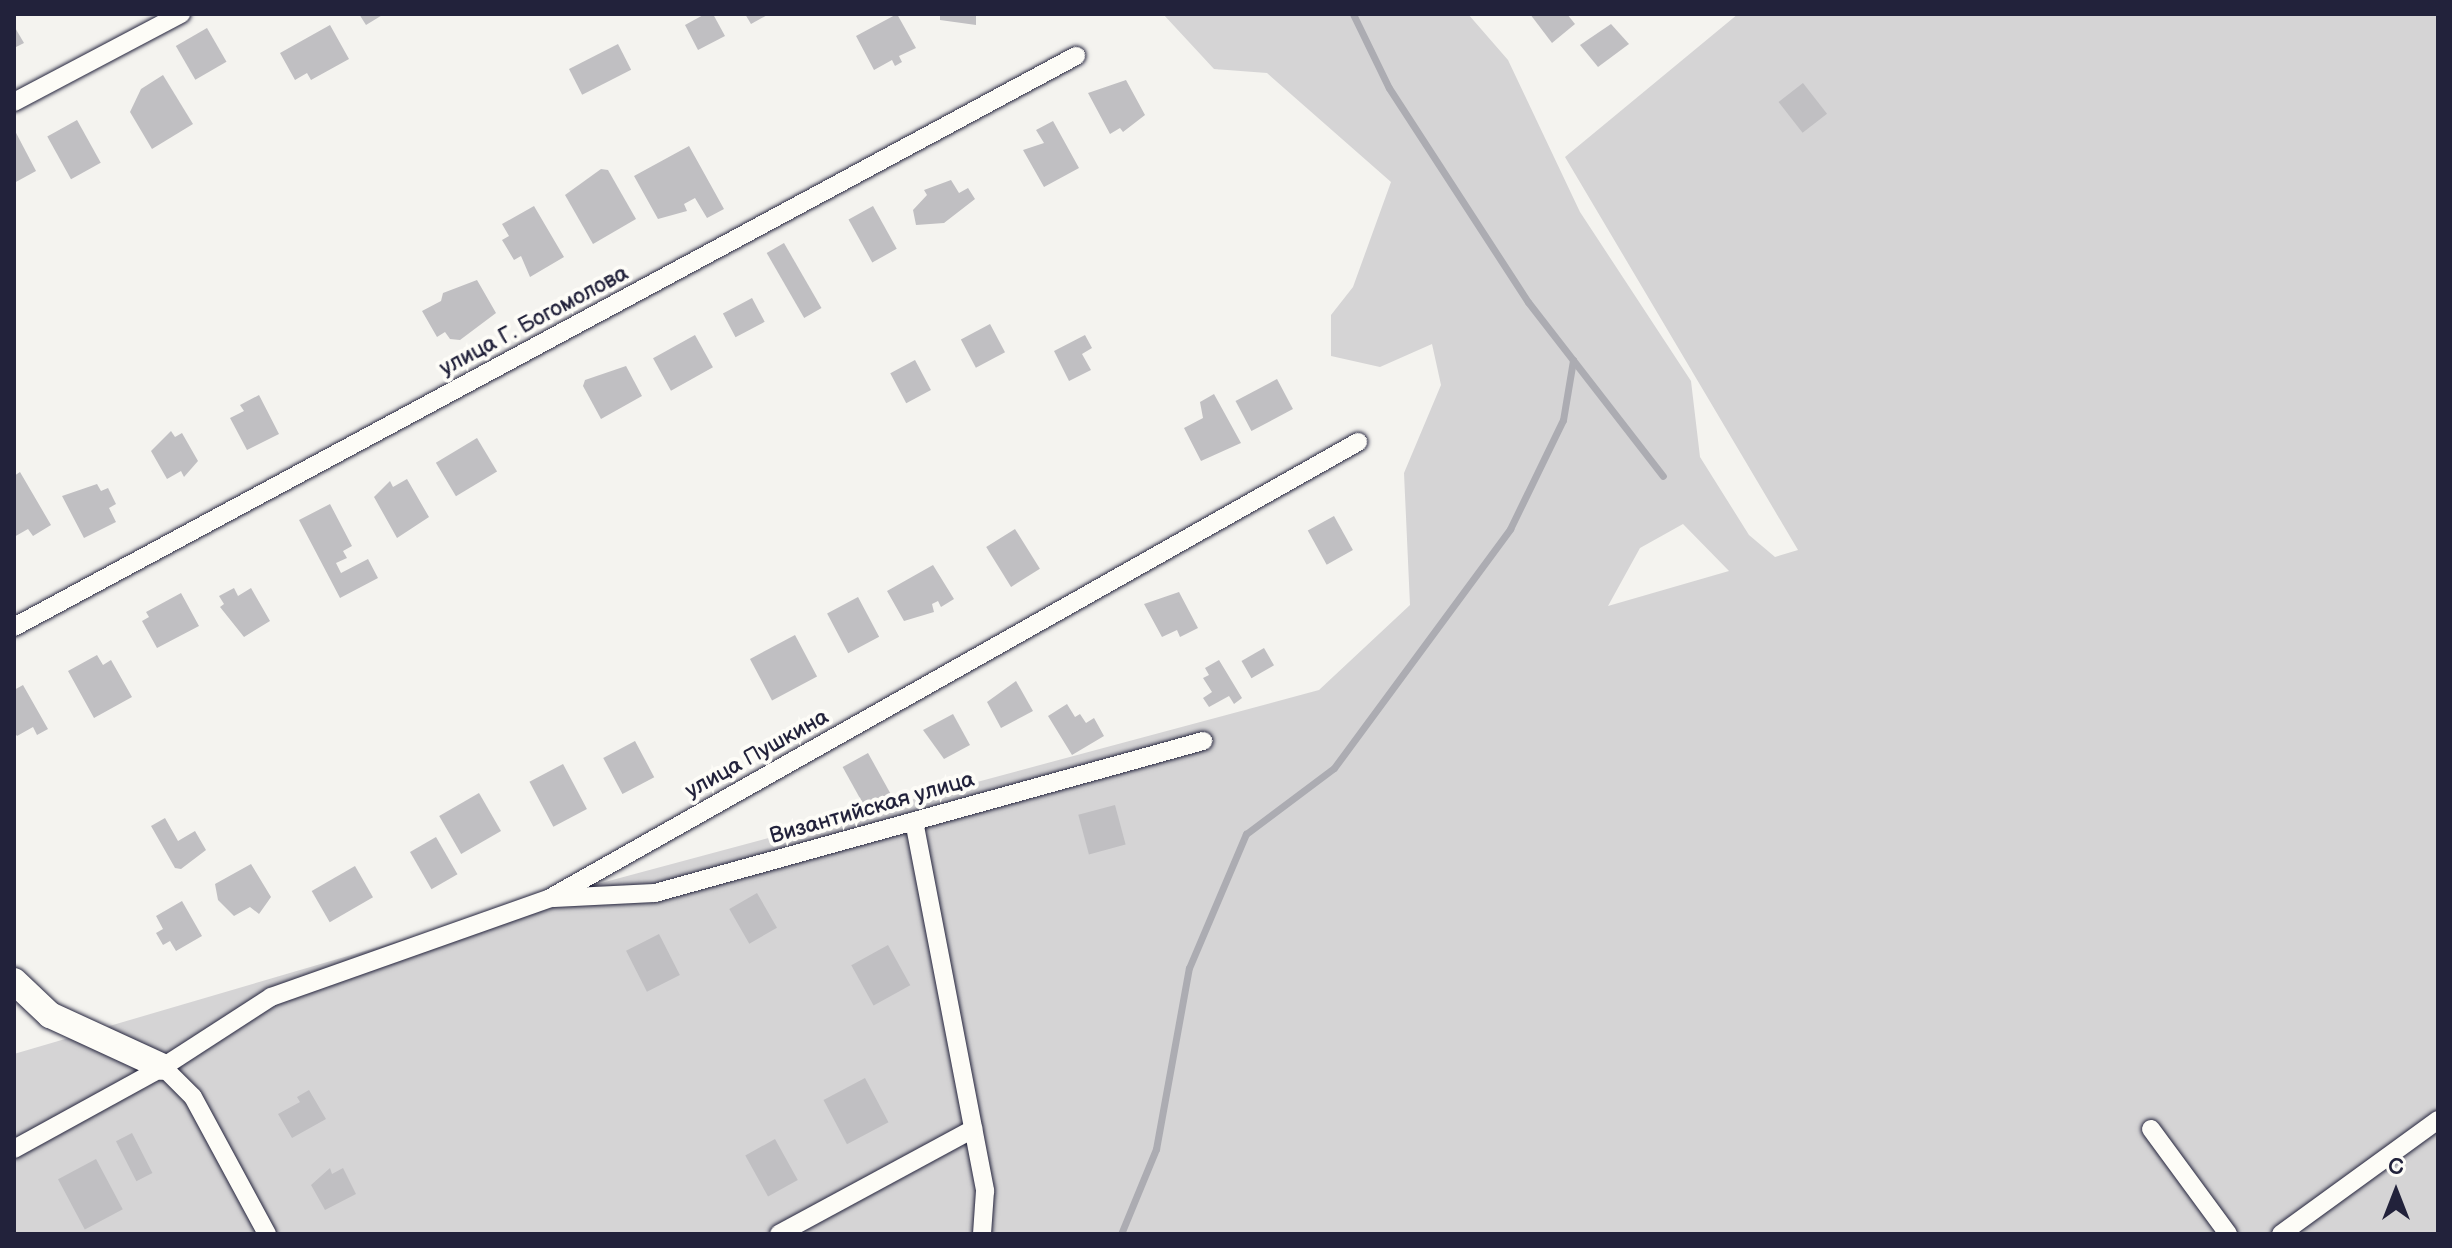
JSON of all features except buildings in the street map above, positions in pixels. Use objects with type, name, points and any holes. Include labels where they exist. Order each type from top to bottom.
[{"type":"street","points":[[14,102],[181,14]]},
{"type":"street","name":"улица Г. Богомолова","points":[[14,627],[1076,56]]},
{"type":"street","name":"улица Пушкина","points":[[14,1149],[163,1067],[271,997],[550,898],[1358,442]]},
{"type":"street","name":"Византийская улица","points":[[550,898],[655,893],[1203,741]]},
{"type":"street","points":[[914,821],[985,1191],[982,1234]]},
{"type":"street","points":[[14,981],[50,1015],[163,1067],[193,1097],[267,1234]]},
{"type":"street","points":[[2281,1234],[2438,1120]]},
{"type":"street","points":[[779,1234],[973,1129]]},
{"type":"street","points":[[2151,1129],[2228,1234]]},
{"type":"shaded area","points":[[1163,14],[1468,14],[1508,60],[1580,212],[1691,381],[1700,457],[1749,535],[1775,557],[1798,550],[1565,157],[1738,14],[2438,14],[2438,1234],[14,1234],[14,1054],[549,897],[1319,690],[1410,605],[1404,473],[1441,385],[1432,344],[1380,367],[1331,356],[1331,315],[1353,287],[1391,182],[1267,73],[1214,69]],"holes":[[[1683,524],[1729,571],[1608,606],[1640,548]]]},
{"type":"waterway","points":[[1353,14],[1389,88],[1528,302],[1663,476]]},
{"type":"waterway","points":[[1121,1234],[1156,1149],[1189,968],[1246,834],[1334,768],[1510,529],[1563,420],[1573,360]]}]
